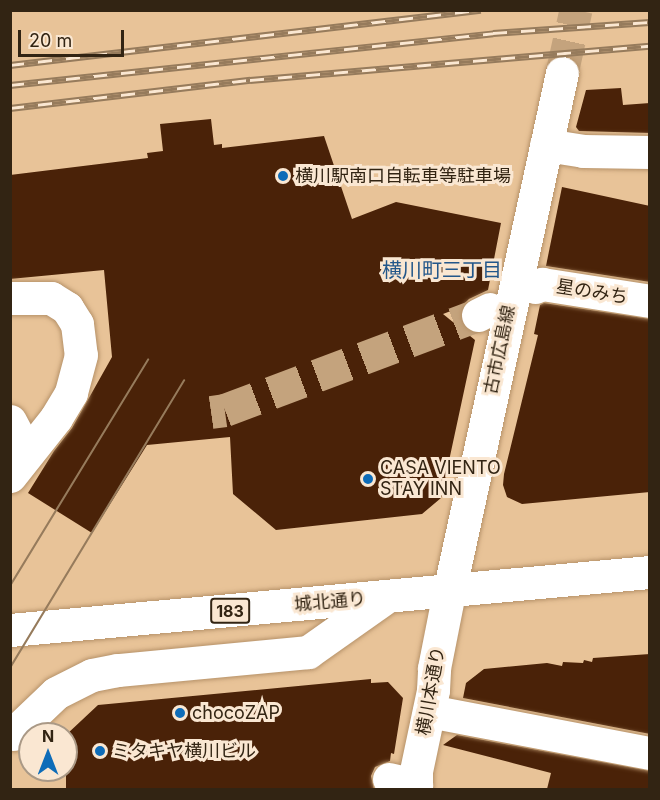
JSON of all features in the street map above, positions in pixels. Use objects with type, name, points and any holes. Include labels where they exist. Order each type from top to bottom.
[{"type":"main road","name":"古市広島線","points":[[449,592],[562,73]]},
{"type":"main road","points":[[546,145],[583,151],[650,152]]},
{"type":"main road","name":"星のみち","points":[[535,287],[542,284],[650,301]]},
{"type":"main road","points":[[10,298],[51,298],[67,308],[80,337],[81,355],[71,393],[56,418],[16,467]]},
{"type":"main road","points":[[10,421],[21,442],[16,467]]},
{"type":"main road","name":"城北通り","points":[[10,630],[384,598],[650,572]]},
{"type":"main road","name":"横川本通り","points":[[407,784],[416,771],[429,711],[449,592]]},
{"type":"main road","points":[[11,741],[56,693],[92,675],[118,670],[308,652],[384,598]]},
{"type":"main road","points":[[429,711],[650,753]]},
{"type":"building","points":[[621,88],[623,105],[650,103],[650,133],[579,131],[576,127],[586,90]]},
{"type":"building","points":[[211,119],[214,145],[222,144],[222,148],[324,136],[352,219],[396,202],[501,223],[488,290],[469,299],[461,307],[443,314],[475,340],[441,498],[422,514],[276,530],[233,494],[230,437],[147,445],[92,533],[28,493],[54,451],[72,428],[112,357],[104,270],[10,279],[10,175],[148,158],[147,153],[163,151],[160,124]]},
{"type":"building","points":[[562,187],[650,206],[650,282],[546,266]]},
{"type":"building","points":[[544,303],[650,319],[650,492],[522,504],[507,497],[503,485],[504,474],[538,335],[534,334],[540,305]]},
{"type":"building","points":[[650,654],[650,734],[463,698],[466,683],[484,669],[547,663],[562,666],[563,662],[583,663],[584,660],[592,662],[593,658]]},
{"type":"building","points":[[371,679],[371,683],[388,682],[403,698],[394,754],[391,753],[390,761],[375,767],[371,776],[374,789],[66,789],[66,782],[78,782],[78,724],[98,705]]},
{"type":"building","points":[[457,735],[650,771],[650,789],[547,789],[551,773],[443,745]]},
{"type":"tunnel","points":[[562,73],[576,10]]},
{"type":"tunnel","points":[[211,412],[225,410],[478,315]]},
{"type":"tram line","points":[[10,586],[148,360]]},
{"type":"tram line","points":[[10,668],[184,381]]},
{"type":"railway","points":[[10,65],[481,10]]},
{"type":"railway","points":[[10,85],[493,33],[650,22]]},
{"type":"railway","points":[[10,108],[250,80],[650,46]]},
{"type":"place","name":"横川駅南口自転車等駐車場","points":[[283,176]]},
{"type":"place","name":"CASA VIENTO STAY INN","points":[[368,479]]},
{"type":"place","name":"chocoZAP","points":[[180,713]]},
{"type":"place","name":"ミタキヤ横川ビル","points":[[100,751]]},
{"type":"district","name":"横川町三丁目","points":[[442,270]]}]
